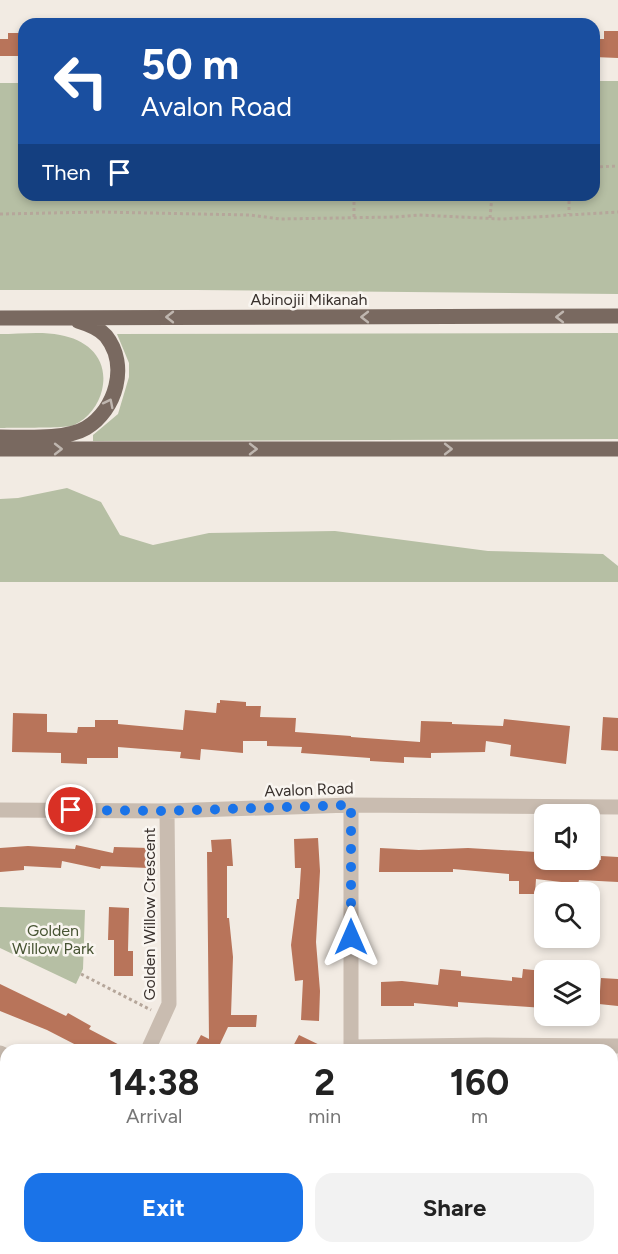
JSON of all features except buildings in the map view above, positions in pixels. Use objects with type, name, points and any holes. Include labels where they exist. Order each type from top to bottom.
[{"type":"main road","name":"Abinojii Mikanah","points":[[0,318],[618,316]]},
{"type":"main road","points":[[0,437],[67,434],[85,429],[106,410],[116,387],[118,370],[111,344],[105,334],[92,325],[67,317]]},
{"type":"main road","points":[[0,448],[618,448]]},
{"type":"street","name":"Avalon Road","points":[[0,810],[166,811],[351,805],[618,807]]},
{"type":"street","points":[[351,805],[351,1044]]},
{"type":"street","name":"Golden Willow Crescent","points":[[151,1044],[169,1004],[166,811]]},
{"type":"path","points":[[600,166],[618,166]]},
{"type":"path","points":[[354,201],[354,218]]},
{"type":"path","points":[[490,218],[491,201]]},
{"type":"path","points":[[569,201],[569,214]]},
{"type":"path","points":[[0,214],[100,212],[250,215],[280,219],[419,215],[532,218],[618,212]]},
{"type":"path","points":[[81,974],[164,1016]]},
{"type":"green space","points":[[600,81],[618,81],[618,294],[0,290],[0,83],[18,83],[18,201],[600,201]]},
{"type":"green space","points":[[618,333],[618,439],[93,441],[93,435],[118,414],[129,377],[129,363],[117,334]]},
{"type":"green space","points":[[0,334],[53,334],[80,341],[88,347],[99,361],[103,379],[98,401],[88,415],[69,426],[0,428]]},
{"type":"green space","points":[[67,488],[101,502],[120,535],[153,545],[209,533],[335,531],[488,551],[603,554],[618,566],[618,582],[0,582],[0,499],[18,498]]},
{"type":"green space","name":"Golden Willow Park","points":[[0,907],[85,910],[83,969],[76,984],[0,948]]},
{"type":"route","points":[[71,810],[166,811],[351,805],[351,937]]}]
